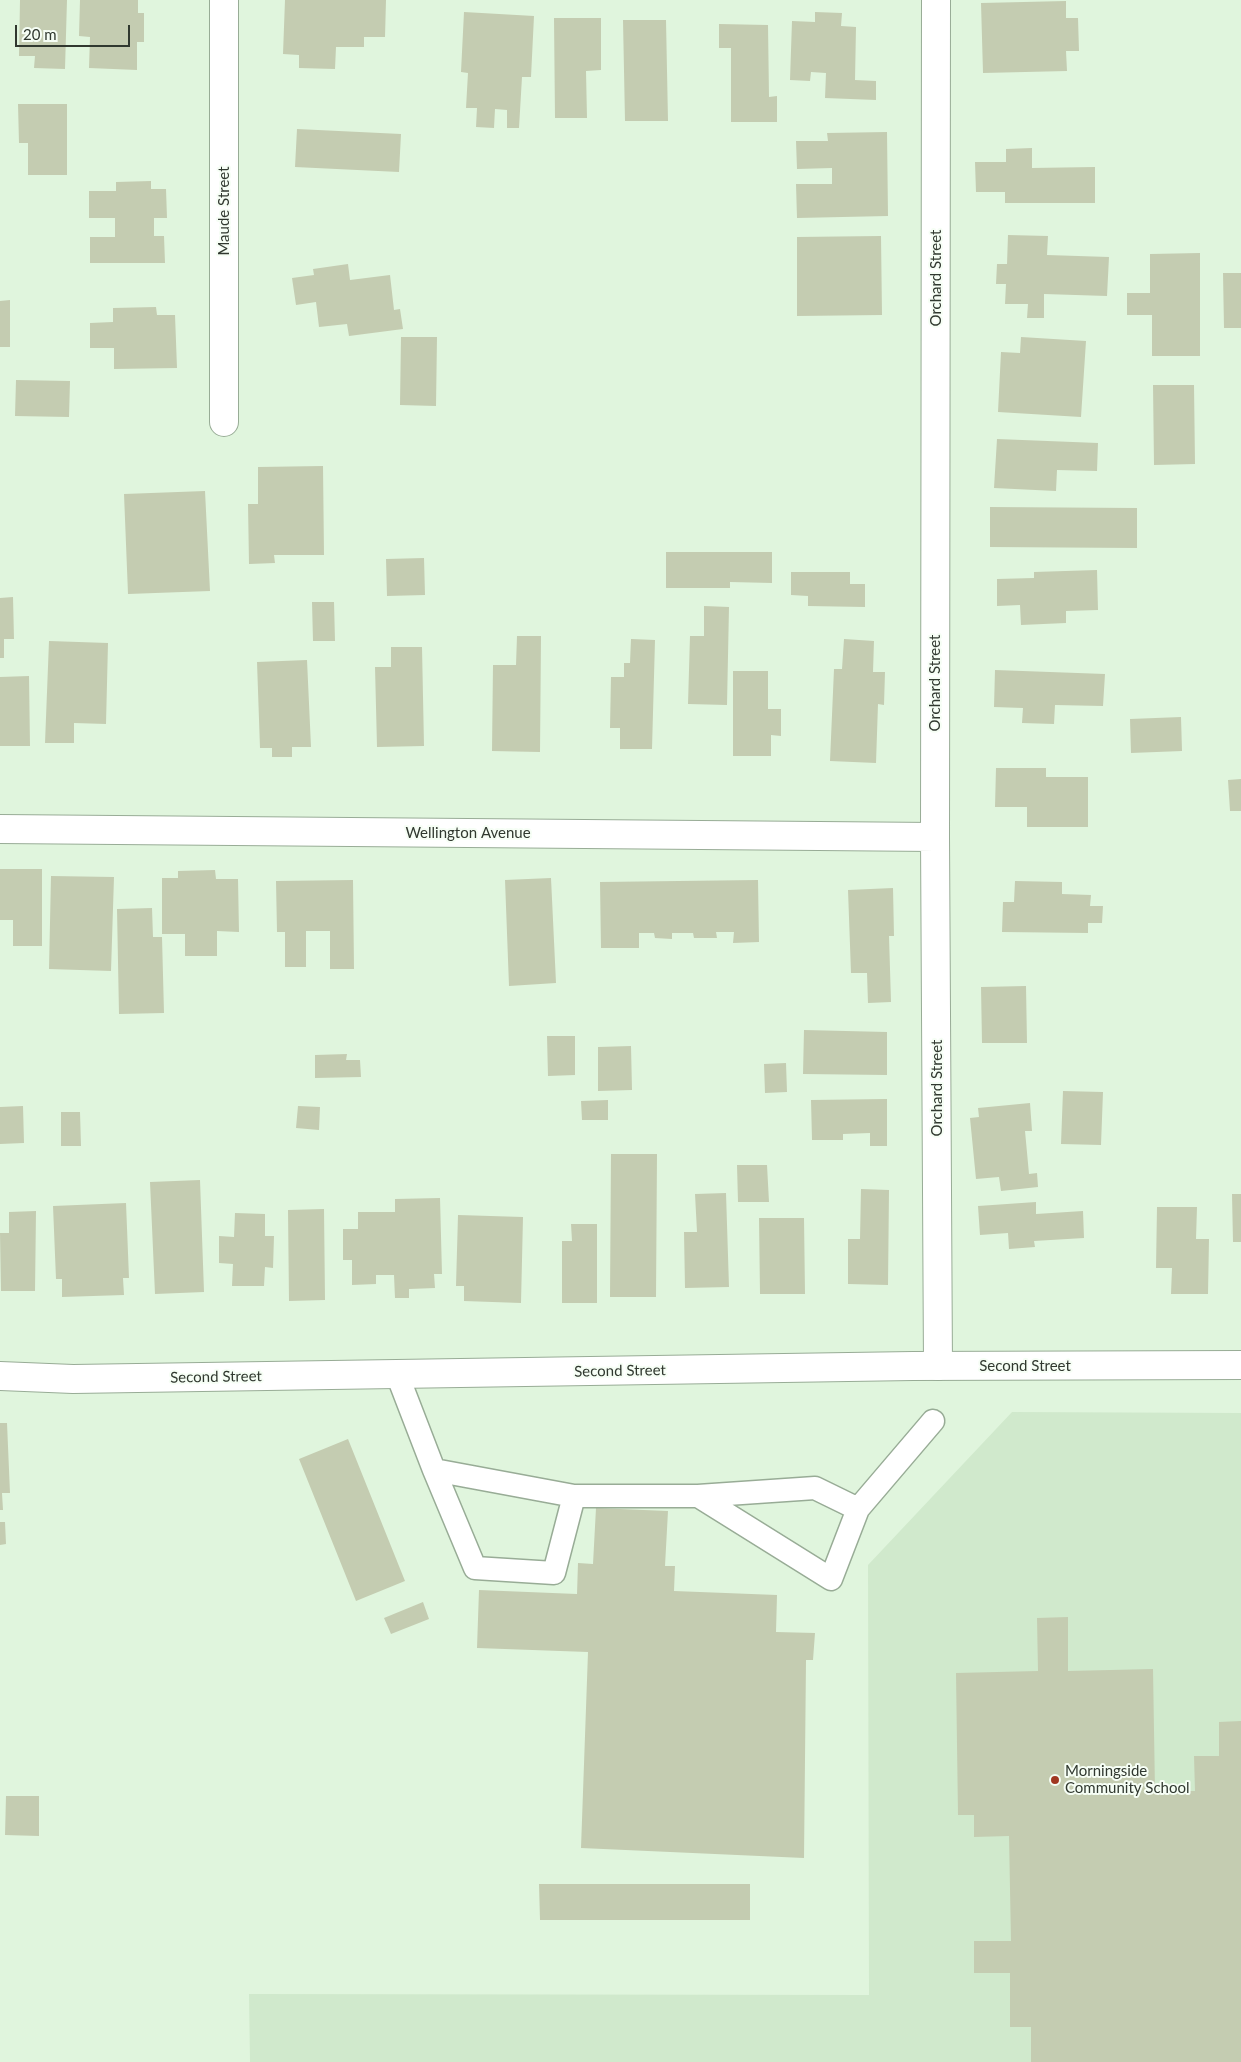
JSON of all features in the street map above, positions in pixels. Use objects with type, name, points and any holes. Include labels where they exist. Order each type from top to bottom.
[{"type":"street","name":"Maude Street","points":[[224,0],[224,422]]},
{"type":"street","name":"Orchard Street","points":[[936,0],[935,837],[938,1366]]},
{"type":"street","name":"Wellington Avenue","points":[[0,829],[935,837]]},
{"type":"street","name":"Second Street","points":[[0,1376],[73,1379],[938,1366],[1241,1365]]},
{"type":"lane","points":[[397,1374],[475,1568],[554,1574],[574,1496]]},
{"type":"lane","points":[[698,1496],[831,1579],[858,1509],[934,1421]]},
{"type":"lane","points":[[434,1470],[574,1496],[698,1496],[815,1488],[858,1509]]},
{"type":"shaded area","name":"Morningside Community School","points":[[1012,1412],[1241,1413],[1241,2062],[250,2062],[249,1994],[869,1995],[868,1565]]},
{"type":"building","points":[[20,0],[67,0],[65,69],[34,68],[35,56],[19,56]]},
{"type":"building","points":[[80,0],[138,0],[138,13],[144,13],[144,42],[137,42],[137,70],[89,68],[90,37],[79,36]]},
{"type":"building","points":[[285,0],[386,0],[385,37],[364,37],[364,47],[336,47],[335,69],[299,68],[299,55],[283,54]]},
{"type":"building","points":[[1066,1],[1066,18],[1078,18],[1079,51],[1066,51],[1067,71],[983,73],[981,3]]},
{"type":"building","points":[[464,12],[534,16],[531,77],[522,77],[519,128],[507,128],[507,110],[495,109],[494,128],[476,127],[477,108],[466,108],[468,73],[461,72]]},
{"type":"building","points":[[815,12],[842,13],[841,26],[856,27],[855,80],[876,81],[876,100],[825,98],[826,73],[811,72],[810,81],[790,80],[792,21],[815,22]]},
{"type":"building","points":[[554,18],[601,18],[601,70],[586,71],[587,118],[555,118]]},
{"type":"building","points":[[623,20],[666,20],[668,121],[625,121]]},
{"type":"building","points":[[719,24],[768,25],[769,97],[777,96],[777,122],[731,122],[731,48],[719,48]]},
{"type":"building","points":[[18,104],[67,104],[67,175],[28,175],[28,143],[19,143]]},
{"type":"building","points":[[297,129],[401,134],[399,172],[295,167]]},
{"type":"building","points":[[887,132],[888,216],[797,218],[796,184],[832,184],[832,168],[797,169],[796,141],[828,141],[827,133]]},
{"type":"building","points":[[1032,148],[1032,168],[1095,167],[1095,203],[1005,203],[1005,192],[976,192],[975,162],[1006,162],[1006,149]]},
{"type":"building","points":[[151,181],[151,189],[166,189],[167,218],[154,218],[154,236],[164,236],[165,263],[90,263],[90,237],[115,237],[115,218],[89,218],[89,191],[116,191],[116,182]]},
{"type":"building","points":[[1008,235],[1048,236],[1047,255],[1109,257],[1107,296],[1044,294],[1044,318],[1027,318],[1028,304],[1005,304],[1006,284],[996,284],[997,264],[1007,264]]},
{"type":"building","points":[[881,236],[882,315],[797,316],[797,237]]},
{"type":"building","points":[[1200,253],[1200,356],[1152,356],[1152,315],[1127,315],[1127,293],[1150,293],[1150,254]]},
{"type":"building","points":[[348,264],[350,280],[390,275],[394,310],[400,309],[403,329],[349,336],[347,324],[319,327],[316,302],[296,305],[292,278],[314,275],[313,269]]},
{"type":"building","points":[[1223,273],[1241,273],[1241,328],[1224,328]]},
{"type":"building","points":[[10,300],[10,347],[0,347],[0,301]]},
{"type":"building","points":[[156,307],[157,315],[175,315],[177,368],[114,369],[114,348],[90,348],[90,323],[113,322],[113,308]]},
{"type":"building","points":[[401,337],[437,337],[436,406],[400,405]]},
{"type":"building","points":[[1021,337],[1086,341],[1081,417],[998,412],[1001,352],[1020,353]]},
{"type":"building","points":[[16,380],[70,381],[69,417],[15,416]]},
{"type":"building","points":[[1153,385],[1194,385],[1195,464],[1154,465]]},
{"type":"building","points":[[997,439],[1098,443],[1097,471],[1057,470],[1056,491],[994,488]]},
{"type":"building","points":[[323,466],[324,555],[274,555],[275,563],[249,564],[248,504],[258,504],[258,467]]},
{"type":"building","points":[[205,491],[210,591],[128,594],[124,494]]},
{"type":"building","points":[[990,507],[1137,508],[1137,548],[990,547]]},
{"type":"building","points":[[666,552],[772,552],[772,583],[730,582],[730,588],[666,588]]},
{"type":"building","points":[[424,558],[425,595],[387,596],[386,559]]},
{"type":"building","points":[[1097,570],[1098,610],[1066,611],[1066,623],[1021,625],[1020,605],[997,606],[997,579],[1034,578],[1034,572]]},
{"type":"building","points":[[791,572],[850,572],[850,584],[865,584],[865,607],[808,606],[808,596],[791,595]]},
{"type":"building","points":[[13,597],[14,639],[4,639],[4,658],[0,658],[0,598]]},
{"type":"building","points":[[312,602],[334,602],[335,641],[313,641]]},
{"type":"building","points":[[704,606],[729,607],[727,705],[688,704],[690,636],[704,636]]},
{"type":"building","points":[[517,636],[541,636],[540,752],[492,751],[493,665],[516,665]]},
{"type":"building","points":[[631,639],[655,640],[652,749],[620,749],[620,728],[610,728],[611,677],[624,677],[624,663],[630,663]]},
{"type":"building","points":[[844,639],[874,641],[873,672],[885,672],[884,705],[878,704],[876,763],[830,761],[834,669],[842,669]]},
{"type":"building","points":[[49,641],[108,643],[106,724],[74,723],[74,743],[45,743]]},
{"type":"building","points":[[391,647],[422,647],[424,746],[377,747],[375,667],[391,667]]},
{"type":"building","points":[[307,660],[311,747],[292,747],[292,757],[272,757],[272,748],[260,748],[257,662]]},
{"type":"building","points":[[995,670],[1105,674],[1103,706],[1055,705],[1054,724],[1022,723],[1023,708],[994,707]]},
{"type":"building","points":[[733,671],[768,671],[768,709],[781,709],[781,736],[771,735],[771,756],[733,756]]},
{"type":"building","points":[[29,676],[30,746],[0,746],[0,677]]},
{"type":"building","points":[[1181,717],[1182,751],[1131,753],[1130,719]]},
{"type":"building","points":[[996,768],[1046,768],[1046,777],[1088,777],[1088,827],[1027,827],[1027,807],[995,807]]},
{"type":"building","points":[[1241,779],[1241,811],[1230,811],[1228,780]]},
{"type":"building","points":[[0,869],[42,869],[42,946],[13,946],[13,920],[0,920]]},
{"type":"building","points":[[215,870],[216,879],[238,879],[239,932],[217,931],[217,956],[185,956],[185,934],[162,934],[162,878],[178,878],[178,871]]},
{"type":"building","points":[[51,876],[114,877],[111,971],[49,969]]},
{"type":"building","points":[[551,878],[556,983],[509,986],[505,880]]},
{"type":"building","points":[[353,880],[354,969],[330,969],[330,931],[306,931],[306,967],[285,967],[285,932],[277,932],[276,881]]},
{"type":"building","points":[[758,880],[759,942],[733,943],[734,932],[716,932],[717,938],[694,938],[693,933],[672,933],[672,939],[655,938],[654,933],[639,933],[639,948],[601,948],[600,882]]},
{"type":"building","points":[[1015,881],[1062,882],[1062,894],[1091,895],[1090,906],[1103,906],[1102,923],[1088,923],[1088,933],[1002,932],[1003,902],[1014,902]]},
{"type":"building","points":[[893,888],[894,936],[889,936],[891,1002],[868,1003],[867,973],[851,973],[848,890]]},
{"type":"building","points":[[152,908],[153,937],[162,937],[164,1013],[119,1014],[117,909]]},
{"type":"building","points":[[1026,986],[1027,1043],[982,1043],[981,987]]},
{"type":"building","points":[[804,1030],[887,1032],[887,1075],[803,1074]]},
{"type":"building","points":[[547,1036],[575,1036],[575,1075],[548,1076]]},
{"type":"building","points":[[631,1046],[632,1090],[598,1091],[598,1047]]},
{"type":"building","points":[[347,1054],[346,1060],[360,1060],[361,1077],[315,1078],[315,1055]]},
{"type":"building","points":[[786,1063],[787,1092],[765,1093],[764,1064]]},
{"type":"building","points":[[1063,1091],[1103,1092],[1101,1145],[1061,1144]]},
{"type":"building","points":[[887,1099],[887,1146],[870,1146],[870,1133],[843,1134],[843,1140],[812,1140],[811,1100]]},
{"type":"building","points":[[608,1100],[608,1120],[582,1120],[581,1101]]},
{"type":"building","points":[[1030,1103],[1032,1131],[1025,1131],[1029,1174],[1037,1173],[1038,1187],[1001,1191],[999,1177],[976,1179],[970,1118],[979,1117],[978,1108]]},
{"type":"building","points":[[23,1106],[24,1143],[0,1144],[0,1107]]},
{"type":"building","points":[[298,1106],[320,1107],[319,1130],[296,1128]]},
{"type":"building","points":[[61,1112],[80,1112],[81,1146],[61,1146]]},
{"type":"building","points":[[611,1154],[657,1154],[656,1297],[610,1297]]},
{"type":"building","points":[[737,1165],[767,1165],[769,1202],[738,1202]]},
{"type":"building","points":[[200,1180],[204,1292],[155,1294],[150,1182]]},
{"type":"building","points":[[861,1189],[889,1190],[888,1285],[848,1284],[848,1239],[860,1239]]},
{"type":"building","points":[[726,1193],[729,1287],[685,1288],[684,1232],[697,1232],[695,1194]]},
{"type":"building","points":[[1232,1194],[1241,1194],[1241,1242],[1233,1242]]},
{"type":"building","points":[[440,1198],[442,1274],[434,1274],[435,1288],[409,1289],[409,1298],[395,1298],[394,1275],[376,1275],[376,1284],[352,1285],[352,1260],[343,1260],[343,1229],[358,1229],[358,1212],[395,1212],[395,1199]]},
{"type":"building","points":[[1036,1202],[1036,1214],[1083,1211],[1084,1238],[1034,1241],[1035,1247],[1009,1249],[1008,1233],[980,1235],[978,1206]]},
{"type":"building","points":[[126,1203],[129,1278],[123,1278],[124,1295],[62,1297],[62,1279],[56,1279],[53,1206]]},
{"type":"building","points":[[1157,1207],[1197,1207],[1196,1239],[1209,1239],[1208,1294],[1171,1294],[1172,1268],[1156,1268]]},
{"type":"building","points":[[324,1209],[325,1300],[289,1301],[288,1210]]},
{"type":"building","points":[[36,1211],[35,1291],[1,1291],[0,1233],[9,1233],[9,1212]]},
{"type":"building","points":[[235,1213],[265,1214],[265,1236],[274,1236],[273,1268],[265,1267],[264,1286],[232,1286],[233,1264],[219,1263],[219,1236],[234,1237]]},
{"type":"building","points":[[458,1215],[523,1217],[521,1303],[464,1301],[464,1286],[456,1286]]},
{"type":"building","points":[[759,1218],[804,1218],[805,1294],[760,1294]]},
{"type":"building","points":[[571,1224],[597,1224],[597,1303],[562,1303],[562,1241],[572,1241]]},
{"type":"building","points":[[0,1423],[7,1423],[10,1493],[2,1493],[3,1510],[0,1510]]},
{"type":"building","points":[[348,1439],[405,1581],[356,1601],[299,1459]]},
{"type":"building","points":[[596,1508],[668,1511],[665,1566],[675,1566],[674,1591],[777,1595],[776,1632],[815,1633],[813,1660],[806,1660],[804,1858],[581,1848],[588,1652],[477,1648],[479,1590],[577,1594],[578,1563],[593,1564]]},
{"type":"building","points":[[0,1522],[5,1522],[6,1544],[0,1545]]},
{"type":"building","points":[[423,1602],[429,1619],[391,1634],[384,1618]]},
{"type":"building","points":[[1068,1617],[1068,1671],[1153,1669],[1155,1791],[1195,1791],[1194,1756],[1219,1756],[1219,1722],[1241,1721],[1241,2062],[1031,2062],[1031,2027],[1010,2027],[1010,1973],[974,1973],[974,1941],[1011,1941],[1009,1836],[974,1837],[974,1815],[958,1815],[956,1673],[1038,1671],[1037,1618]]},
{"type":"building","points":[[6,1796],[39,1796],[39,1836],[5,1835]]},
{"type":"building","points":[[539,1884],[750,1884],[750,1920],[540,1920]]},
{"type":"place","name":"Morningside Community School","points":[[1055,1780]]}]
